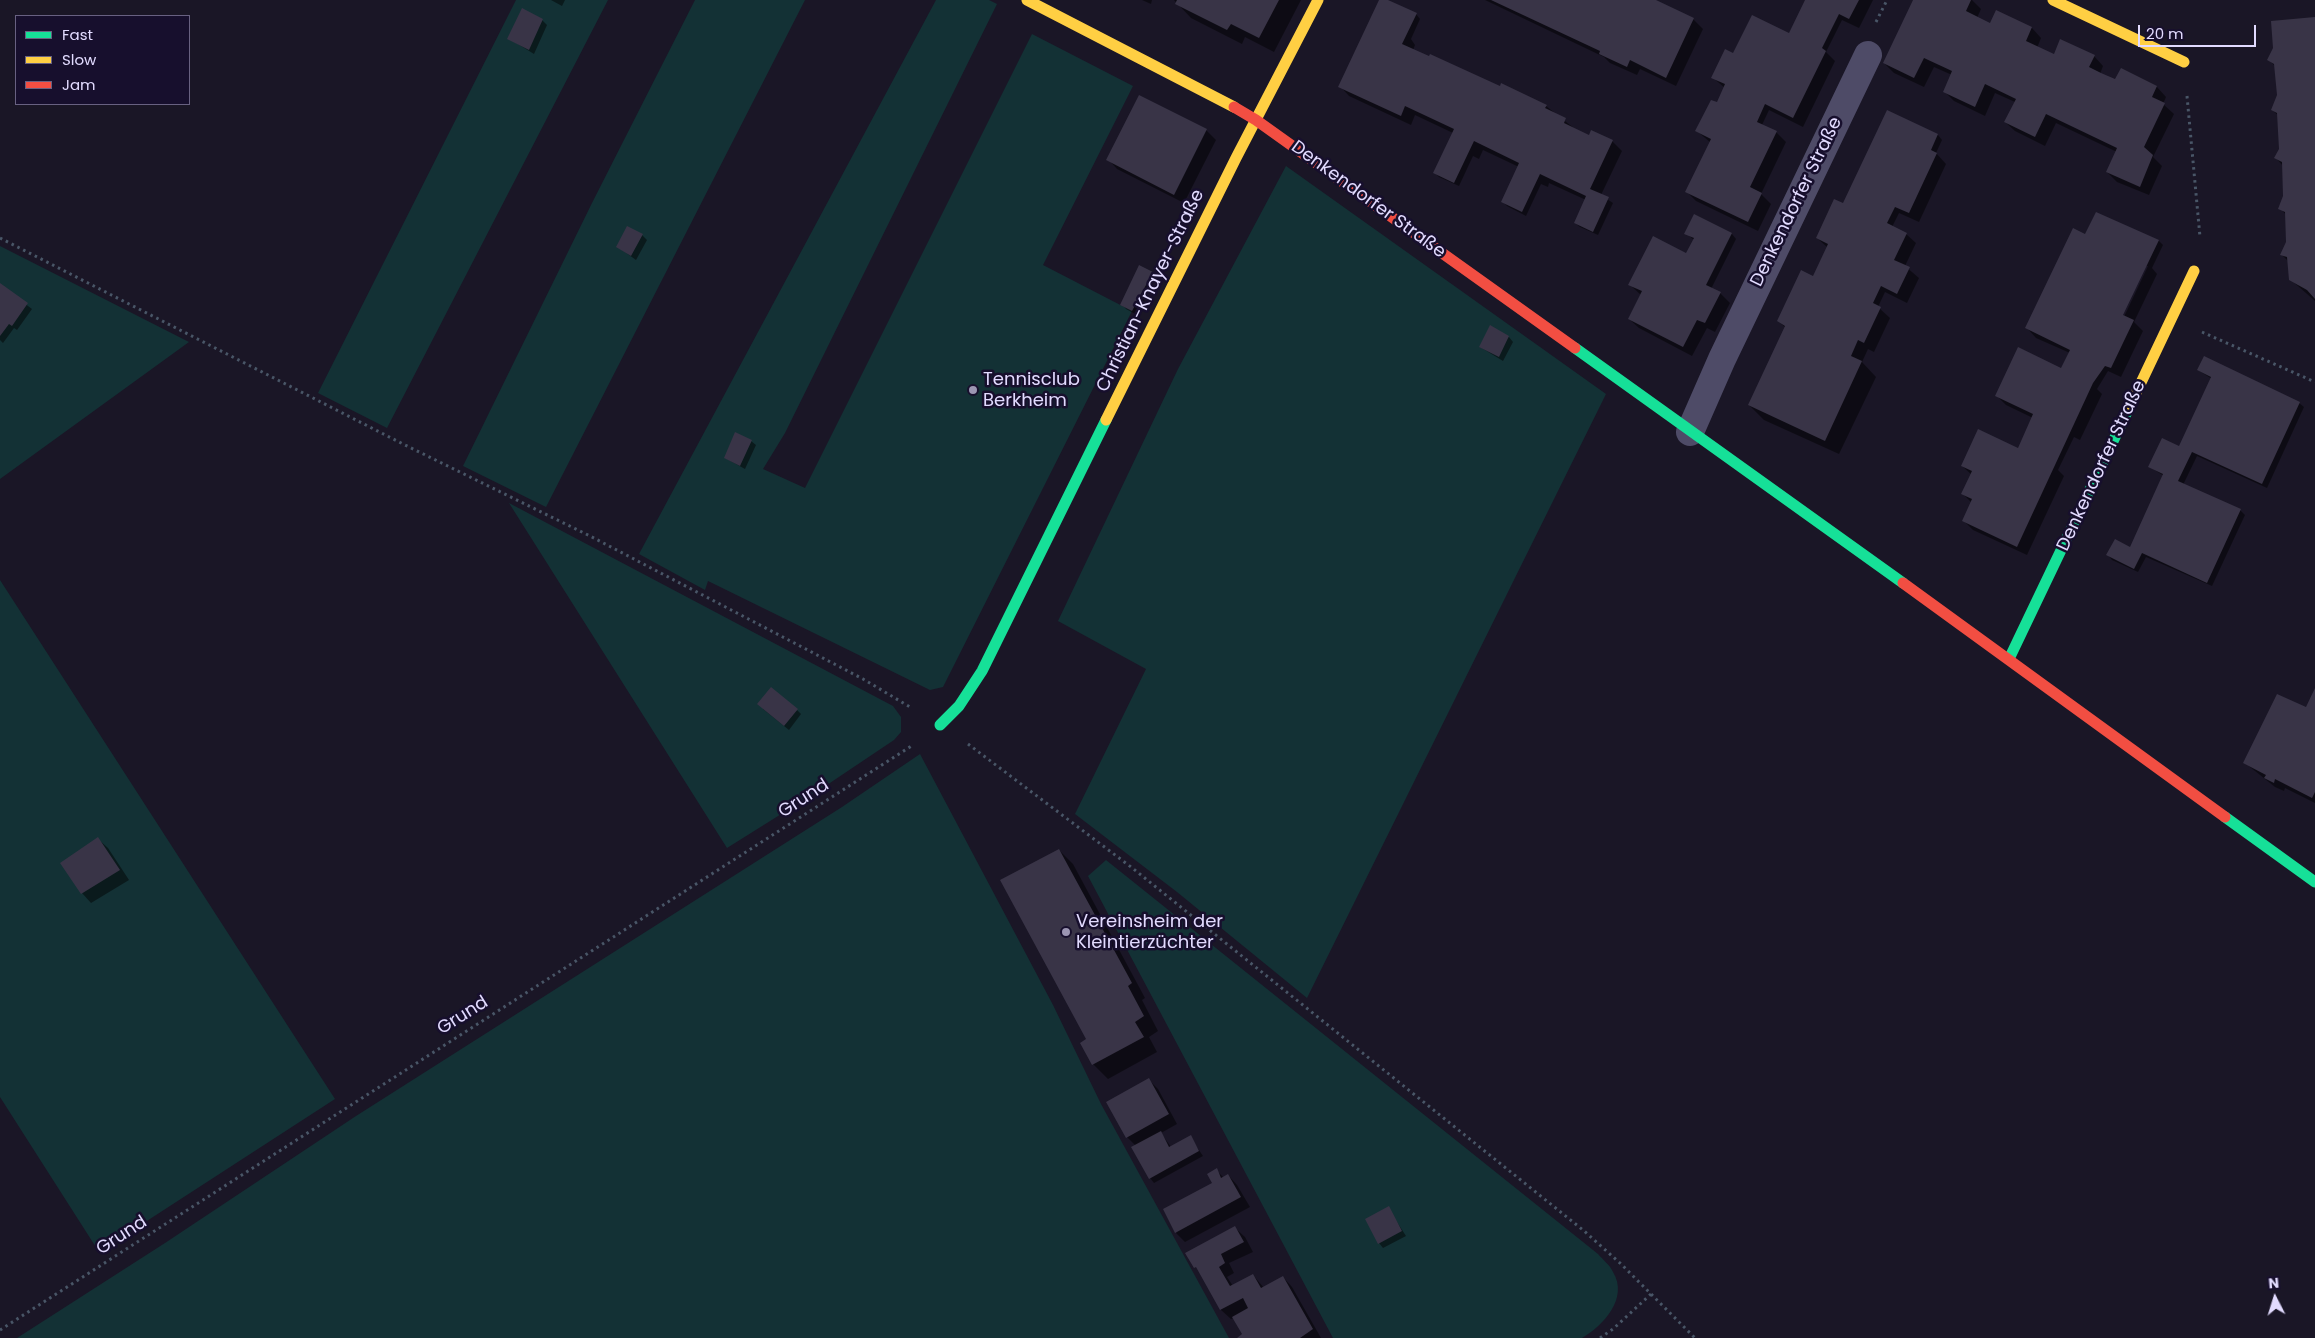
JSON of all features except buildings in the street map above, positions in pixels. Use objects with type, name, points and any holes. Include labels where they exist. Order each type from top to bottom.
[{"type":"street","name":"Denkendorfer Straße","points":[[1027,0],[1256,120],[2009,659],[2315,882]]},
{"type":"street","name":"Christian-Knayer-Straße","points":[[940,725],[959,706],[982,671],[1256,120],[1318,0]]},
{"type":"street","points":[[2053,0],[2091,8],[2184,62]]},
{"type":"street","name":"Denkendorfer Straße","points":[[1690,432],[1722,359],[1868,55]]},
{"type":"street","name":"Denkendorfer Straße","points":[[2009,659],[2194,271]]},
{"type":"path","points":[[2184,62],[2200,239],[2199,255],[2194,271]]},
{"type":"path","points":[[0,238],[403,444],[590,536],[863,679],[940,725],[1027,787],[1215,933],[1583,1230],[1622,1264],[1694,1338]]},
{"type":"path","points":[[2173,316],[2210,335],[2315,382]]},
{"type":"path","name":"Grund","points":[[0,1330],[868,774],[940,725]]},
{"type":"path","points":[[1600,1338],[1613,1329],[1651,1294]]},
{"type":"green space","points":[[516,0],[608,0],[387,428],[318,393]]},
{"type":"green space","points":[[695,0],[805,0],[546,507],[463,466],[592,203]]},
{"type":"green space","name":"Tennisclub Berkheim","points":[[936,0],[989,0],[997,4],[785,433],[763,469],[805,488],[1032,34],[1133,86],[1043,265],[1132,311],[943,687],[930,690],[708,581],[705,590],[639,554]]},
{"type":"green space","points":[[1286,166],[1606,394],[1307,998],[1177,892],[1075,814],[1146,669],[1058,621],[1178,369]]},
{"type":"green space","points":[[0,246],[189,342],[0,479]]},
{"type":"green space","points":[[509,503],[893,706],[901,717],[901,732],[894,740],[818,791],[727,848]]},
{"type":"green space","points":[[0,580],[335,1099],[99,1252],[0,1097]]},
{"type":"green space","points":[[920,754],[1053,1005],[1101,1104],[1229,1338],[17,1338],[165,1243],[356,1116],[842,807]]},
{"type":"green space","points":[[1106,860],[1598,1254],[1610,1267],[1617,1282],[1618,1292],[1616,1301],[1605,1319],[1582,1338],[1333,1338],[1088,876]]},
{"type":"traffic: fast","points":[[1575,348],[1903,583]]},
{"type":"traffic: fast","points":[[2009,659],[2128,410]]},
{"type":"traffic: fast","points":[[940,725],[959,706],[982,671],[1106,420]]},
{"type":"traffic: fast","points":[[2225,817],[2315,882]]},
{"type":"traffic: slow","points":[[1027,0],[1234,107]]},
{"type":"traffic: slow","points":[[1106,420],[1236,158],[1318,0]]},
{"type":"traffic: slow","points":[[2053,0],[2184,62]]},
{"type":"traffic: slow","points":[[2128,410],[2194,271]]},
{"type":"traffic: jam","points":[[1234,107],[1256,120],[1575,348]]},
{"type":"traffic: jam","points":[[1903,583],[2225,817]]},
{"type":"place","name":"Tennisclub Berkheim","points":[[973,390]]},
{"type":"place","name":"Vereinsheim der Kleintierzüchter","points":[[1066,932]]}]
